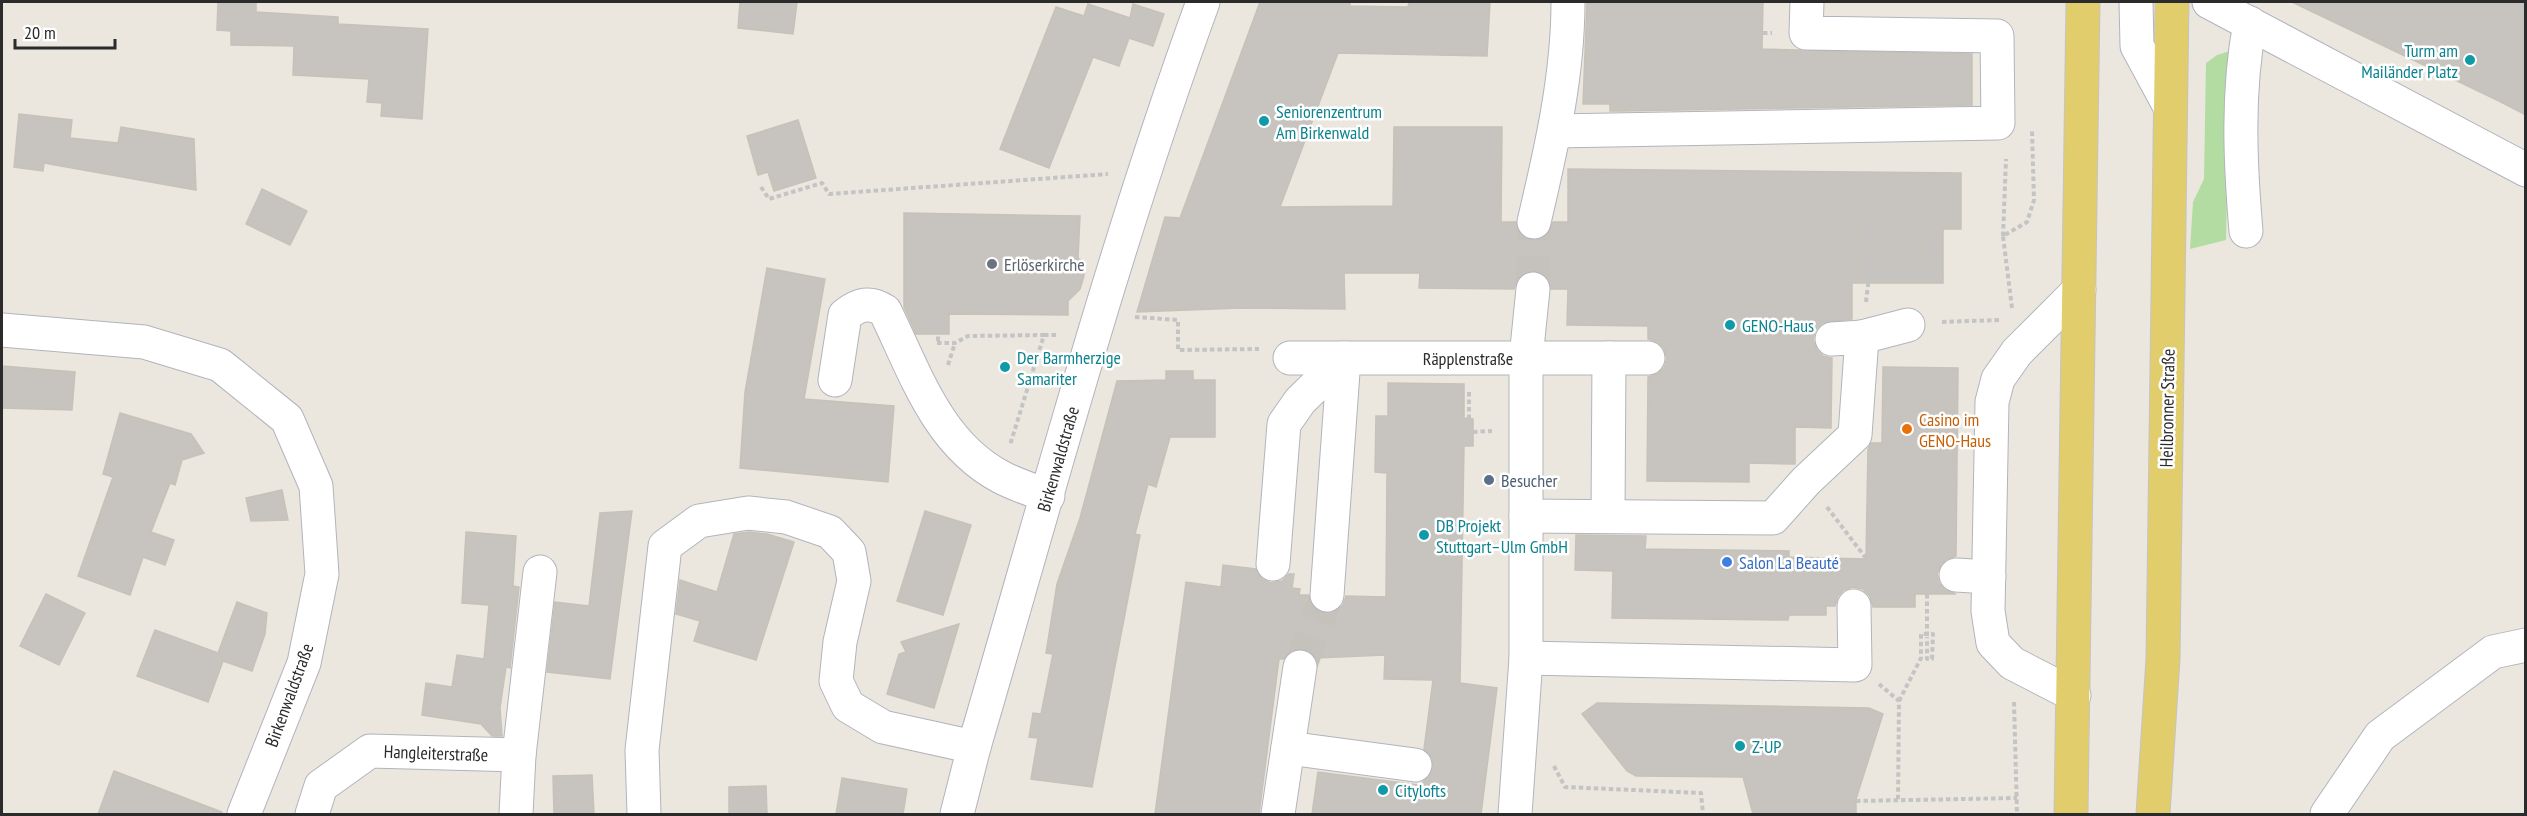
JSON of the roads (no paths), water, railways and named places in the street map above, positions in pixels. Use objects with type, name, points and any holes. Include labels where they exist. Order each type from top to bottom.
[{"type":"main road","points":[[2071,814],[2083,2]]},
{"type":"main road","name":"Heilbronner Straße","points":[[2153,814],[2163,659],[2172,2]]},
{"type":"street","name":"Birkenwaldstraße","points":[[957,814],[974,747],[1091,343],[1166,102],[1203,2]]},
{"type":"street","points":[[1534,222],[1555,131],[1568,23],[1568,2]]},
{"type":"street","points":[[1555,131],[1998,123],[1997,36],[1806,33],[1807,2]]},
{"type":"street","points":[[2136,2],[2137,46],[2170,107]]},
{"type":"street","points":[[2171,44],[2192,19],[2212,4],[2526,170]]},
{"type":"street","points":[[2246,231],[2242,190],[2242,64],[2250,23]]},
{"type":"street","points":[[1533,289],[1526,358],[1648,358]]},
{"type":"street","points":[[2074,695],[2012,663],[1993,643],[1988,610],[1992,402],[1998,379],[2017,352],[2079,290]]},
{"type":"street","points":[[835,380],[845,315],[856,306],[876,305],[885,311],[915,378],[946,430],[978,462],[1001,477],[1048,496]]},
{"type":"street","points":[[1526,516],[1773,518],[1806,481],[1855,435],[1847,338],[1908,325]]},
{"type":"street","name":"Birkenwaldstraße","points":[[2,330],[144,342],[220,365],[287,419],[316,486],[322,574],[304,663],[244,814]]},
{"type":"street","name":"Räpplenstraße","points":[[1278,354],[1344,358],[1526,358],[1526,658],[1515,814]]},
{"type":"street","points":[[1273,564],[1284,424],[1300,401],[1344,358]]},
{"type":"street","points":[[1327,595],[1344,358]]},
{"type":"street","points":[[1608,516],[1609,358]]},
{"type":"street","points":[[644,814],[642,750],[666,546],[699,521],[748,513],[786,517],[830,532],[849,552],[855,580],[840,642],[836,681],[848,706],[883,728],[974,747]]},
{"type":"street","points":[[516,814],[519,755],[540,572]]},
{"type":"street","points":[[1956,575],[1989,577]]},
{"type":"street","points":[[1526,658],[1856,665],[1854,606]]},
{"type":"street","points":[[2327,814],[2380,736],[2447,683],[2493,652],[2526,645]]},
{"type":"street","points":[[1278,814],[1300,667]]},
{"type":"street","points":[[1288,748],[1415,765]]},
{"type":"street","name":"Hangleiterstraße","points":[[312,814],[321,786],[370,751],[519,755]]},
{"type":"tunnel","points":[[1533,289],[1534,222]]},
{"type":"tunnel","points":[[1300,667],[1327,595]]},
{"type":"place","name":"Turm am Mailänder Platz","points":[[2470,60]]},
{"type":"place","name":"Seniorenzentrum Am Birkenwald","points":[[1264,121]]},
{"type":"place","name":"Erlöserkirche","points":[[992,264]]},
{"type":"place","name":"GENO-Haus","points":[[1730,325]]},
{"type":"place","name":"Der Barmherzige Samariter","points":[[1005,367]]},
{"type":"place","name":"Casino im GENO-Haus","points":[[1907,429]]},
{"type":"place","name":"Besucher","points":[[1489,480]]},
{"type":"place","name":"DB Projekt Stuttgart–Ulm GmbH","points":[[1424,535]]},
{"type":"place","name":"Salon La Beauté","points":[[1727,562]]},
{"type":"place","name":"Z-UP","points":[[1740,746]]},
{"type":"place","name":"Citylofts","points":[[1383,790]]}]
